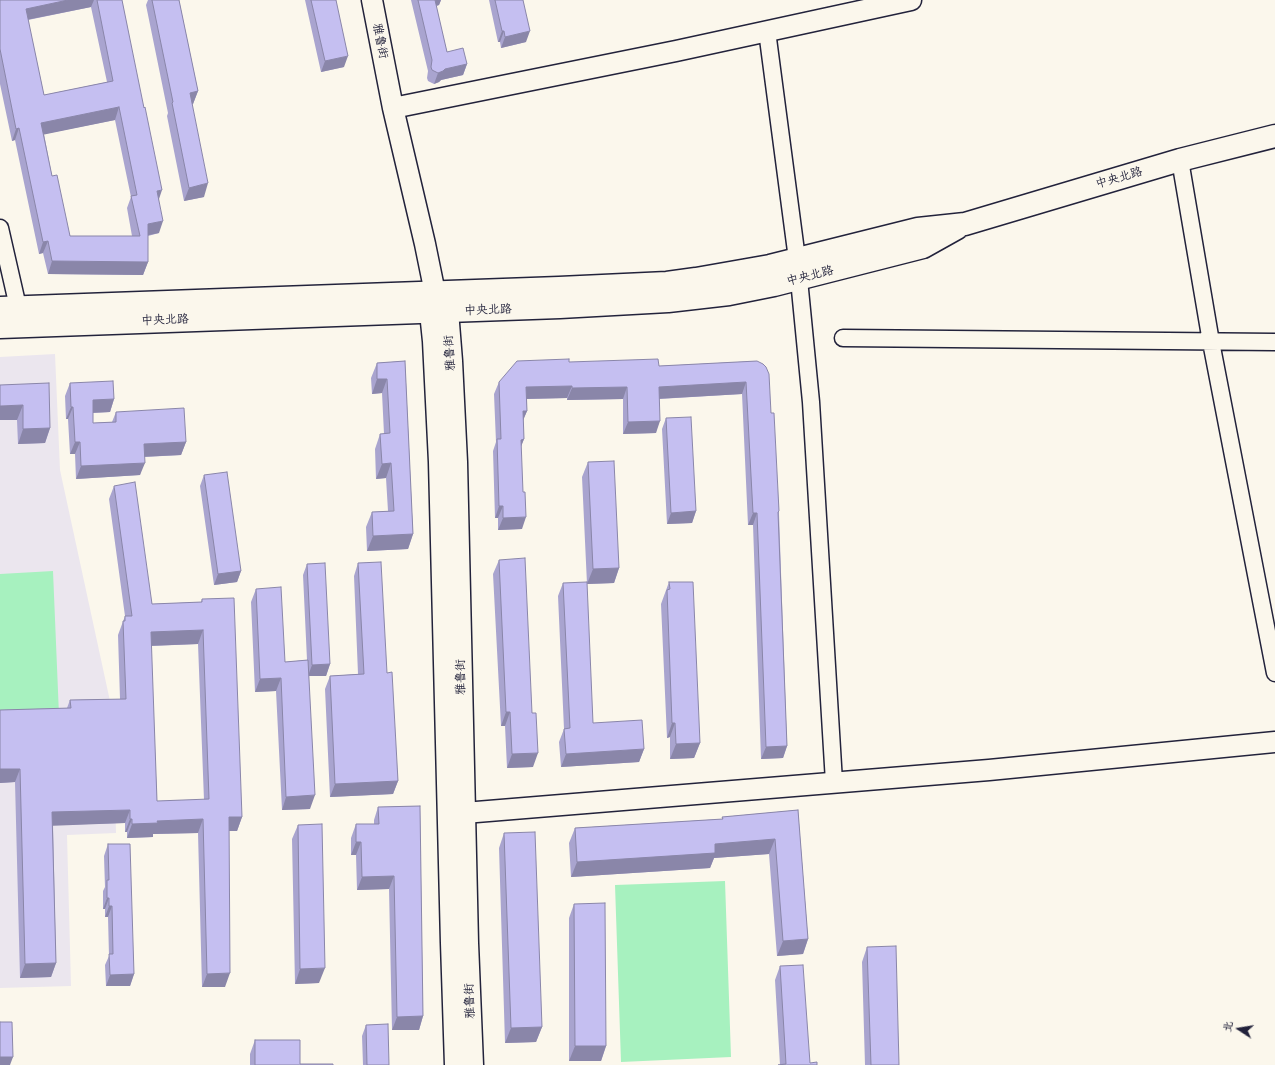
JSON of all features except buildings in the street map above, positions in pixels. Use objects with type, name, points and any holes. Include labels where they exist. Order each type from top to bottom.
[{"type":"main road","name":"中央北路","points":[[0,327],[437,305],[559,288],[667,282],[798,269],[918,229],[965,224],[1180,160],[1275,136]]},
{"type":"main road","name":"中央北路","points":[[9,307],[437,305]]},
{"type":"main road","name":"雅鲁街","points":[[437,305],[451,361],[456,462],[464,813],[472,1065]]},
{"type":"main road","name":"雅鲁街","points":[[437,305],[434,341],[440,462],[456,1065]]},
{"type":"street","name":"雅鲁街","points":[[372,0],[393,108],[425,244],[437,305]]},
{"type":"street","points":[[393,108],[911,0]]},
{"type":"street","points":[[767,31],[798,269],[811,402],[834,782]]},
{"type":"street","points":[[1180,160],[1211,342],[1275,673]]},
{"type":"street","points":[[0,228],[9,307]]},
{"type":"street","points":[[843,338],[1275,342]]},
{"type":"street","points":[[464,813],[997,769],[1275,742]]},
{"type":"shaded area","points":[[55,354],[60,470],[113,715],[116,833],[67,835],[71,986],[0,988],[0,357]]},
{"type":"green space","points":[[53,571],[59,715],[0,717],[0,574]]},
{"type":"green space","points":[[725,881],[731,1057],[621,1062],[615,885]]}]
